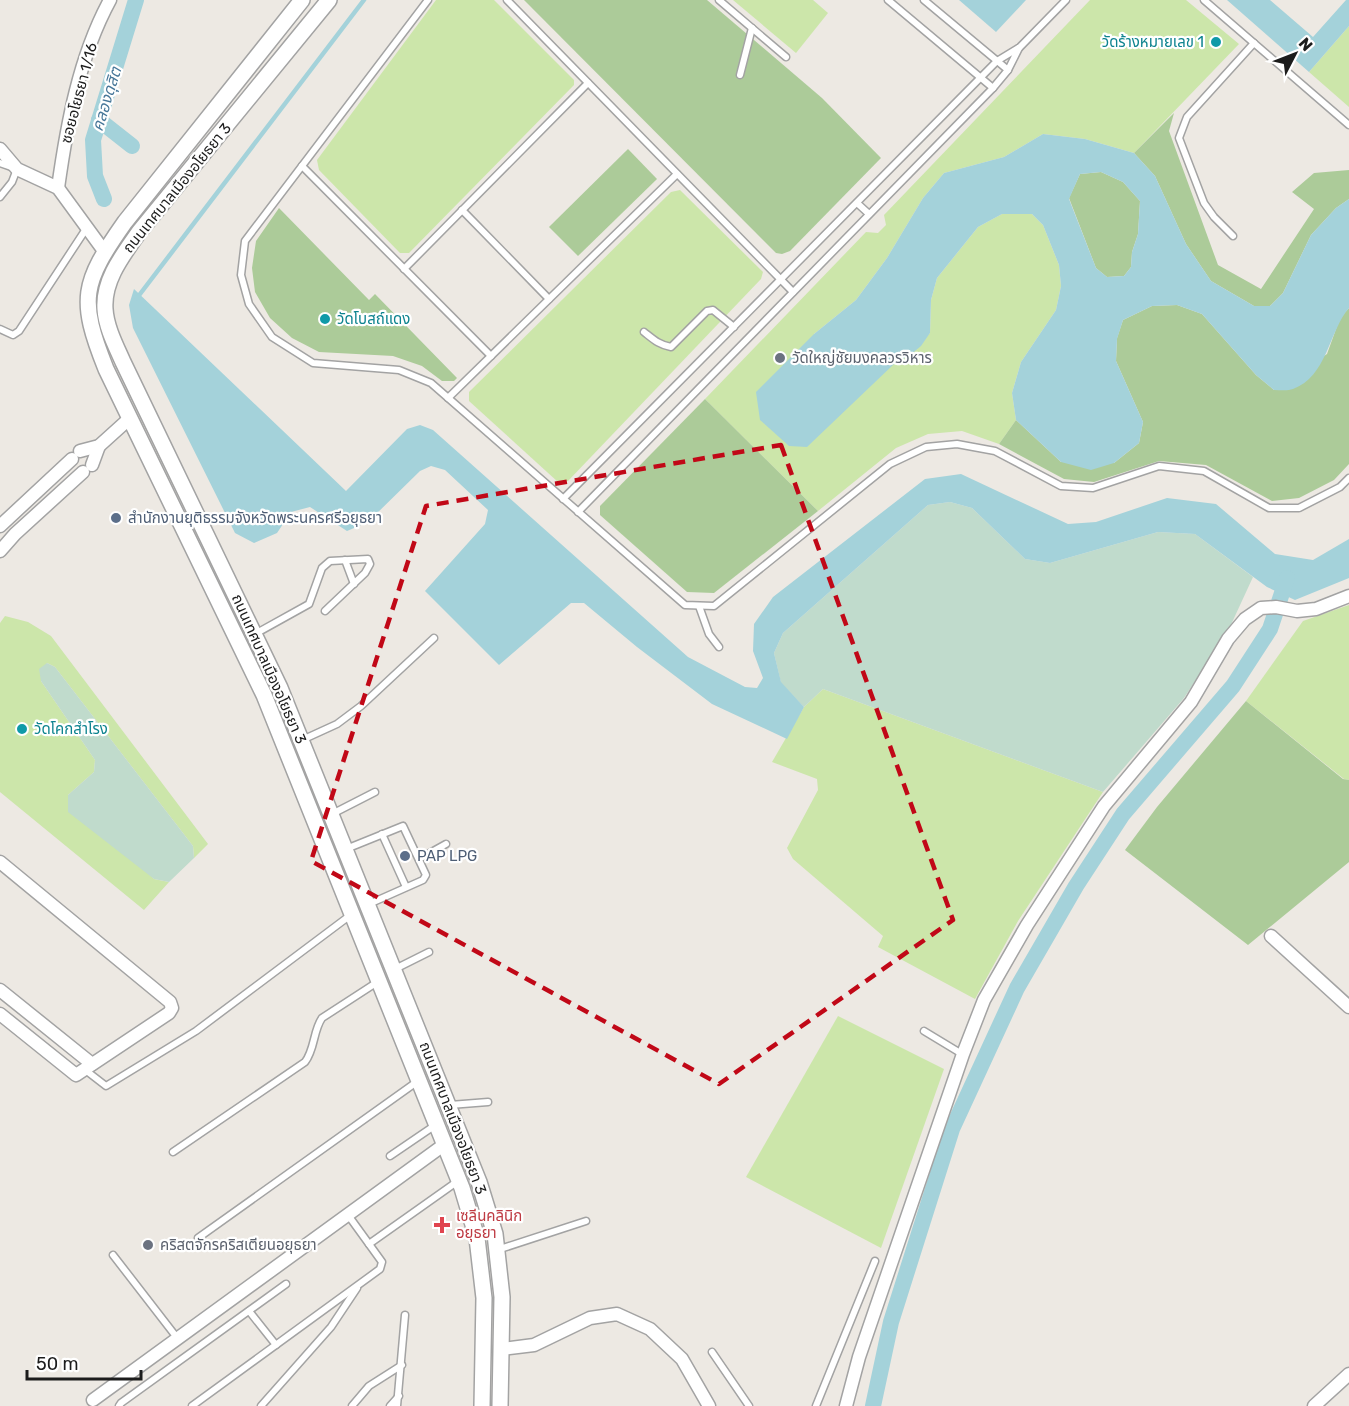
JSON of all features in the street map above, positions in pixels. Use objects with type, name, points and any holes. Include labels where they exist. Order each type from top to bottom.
[{"type":"street","name":"ซอยอโยธยา 1/16","points":[[58,188],[67,129],[83,66],[110,0]]},
{"type":"street","name":"ถนนเทศบาลเมืองอโยธยา 3","points":[[302,0],[104,251],[92,274],[87,307],[92,334],[130,418],[264,695],[459,1180],[477,1238],[484,1298],[482,1406]]},
{"type":"street","name":"ถนนเทศบาลเมืองอโยธยา 3","points":[[329,0],[139,232],[109,280],[105,308],[110,332],[123,363],[280,688],[479,1182],[495,1234],[502,1297],[500,1406]]},
{"type":"street","points":[[0,148],[17,169],[58,188],[104,251]]},
{"type":"street","points":[[15,534],[1,523],[76,455],[99,446],[130,418]]},
{"type":"street","points":[[0,551],[15,534],[88,468],[99,446]]},
{"type":"street","points":[[34,494],[46,506]]},
{"type":"street","points":[[846,1406],[859,1358],[963,1054],[984,1000],[1027,925],[1104,806],[1191,702],[1228,639],[1245,619],[1261,608],[1276,607],[1297,611],[1316,609],[1349,596]]},
{"type":"street","points":[[0,862],[170,1002],[172,1008],[169,1013],[76,1075],[0,1014]]},
{"type":"street","points":[[346,898],[365,898]]},
{"type":"street","points":[[1271,936],[1349,1007]]},
{"type":"street","points":[[0,990],[88,1067]]},
{"type":"street","points":[[20,1029],[31,1015]]},
{"type":"street","points":[[93,1400],[445,1144]]},
{"type":"street","points":[[502,1349],[534,1345],[590,1318],[617,1314],[650,1329],[682,1359],[709,1406]]},
{"type":"street","points":[[1314,1406],[1349,1374]]},
{"type":"lane","points":[[428,0],[245,241],[241,275],[249,304],[272,337],[313,363],[399,370],[431,383],[685,605],[714,606],[890,464],[926,447],[957,444],[994,451],[1061,486],[1094,488],[1159,466],[1204,471],[1269,508],[1299,508],[1340,487],[1349,478]]},
{"type":"lane","points":[[507,0],[793,292]]},
{"type":"lane","points":[[719,0],[786,57]]},
{"type":"lane","points":[[888,0],[993,88]]},
{"type":"lane","points":[[924,0],[1008,70]]},
{"type":"lane","points":[[563,499],[997,61],[1020,47],[1066,0]]},
{"type":"lane","points":[[1204,0],[1349,125]]},
{"type":"lane","points":[[740,75],[752,28]]},
{"type":"lane","points":[[1233,236],[1204,203],[1179,138],[1187,117],[1254,43]]},
{"type":"lane","points":[[578,512],[993,88],[1008,70],[1020,47]]},
{"type":"lane","points":[[404,269],[588,83]]},
{"type":"lane","points":[[0,164],[17,169],[12,182],[0,197]]},
{"type":"lane","points":[[302,166],[491,356]]},
{"type":"lane","points":[[448,398],[677,174]]},
{"type":"lane","points":[[857,203],[869,214]]},
{"type":"lane","points":[[462,210],[549,299]]},
{"type":"lane","points":[[0,329],[13,334],[19,330],[86,229]]},
{"type":"lane","points":[[644,332],[655,342],[671,347],[707,311],[713,310],[734,327]]},
{"type":"lane","points":[[255,634],[311,602],[322,568],[330,561],[368,559],[370,564],[365,573],[325,611]]},
{"type":"lane","points":[[345,560],[354,584]]},
{"type":"lane","points":[[699,606],[709,634],[719,648]]},
{"type":"lane","points":[[302,741],[337,724],[361,706],[434,639]]},
{"type":"lane","points":[[332,814],[375,792]]},
{"type":"lane","points":[[345,849],[403,826],[426,875],[425,878],[406,887],[365,898]]},
{"type":"lane","points":[[382,834],[406,887]]},
{"type":"lane","points":[[419,860],[446,844]]},
{"type":"lane","points":[[88,1067],[106,1086],[196,1031],[352,914]]},
{"type":"lane","points":[[394,970],[429,952]]},
{"type":"lane","points":[[173,1152],[305,1062],[309,1056],[317,1025],[322,1018],[379,981]]},
{"type":"lane","points":[[924,1031],[963,1054]]},
{"type":"lane","points":[[198,1238],[419,1080]]},
{"type":"lane","points":[[448,1105],[488,1102]]},
{"type":"lane","points":[[390,1156],[437,1125]]},
{"type":"lane","points":[[369,1244],[459,1180]]},
{"type":"lane","points":[[192,1406],[380,1269],[382,1262],[348,1215]]},
{"type":"lane","points":[[497,1250],[586,1221]]},
{"type":"lane","points":[[113,1255],[178,1339]]},
{"type":"lane","points":[[816,1406],[875,1261]]},
{"type":"lane","points":[[261,1406],[331,1326],[361,1283]]},
{"type":"lane","points":[[119,1406],[121,1402],[286,1284]]},
{"type":"lane","points":[[249,1311],[276,1345]]},
{"type":"lane","points":[[397,1406],[405,1315]]},
{"type":"lane","points":[[712,1352],[749,1406]]},
{"type":"lane","points":[[352,1406],[369,1386],[402,1365]]},
{"type":"lane","points":[[390,1406],[399,1395]]},
{"type":"highlighted area","points":[[781,445],[953,920],[719,1084],[311,861],[426,506]]},
{"type":"green space","points":[[436,0],[494,0],[574,80],[574,85],[409,253],[400,253],[319,170],[317,160]]},
{"type":"green space","points":[[524,0],[707,0],[822,98],[881,158],[790,251],[782,254],[776,253]]},
{"type":"green space","points":[[733,0],[813,0],[828,13],[796,53]]},
{"type":"green space","points":[[1090,0],[1186,0],[1239,44],[1134,153],[1085,139],[1043,134],[1004,157],[944,173],[923,198],[887,258],[856,300],[814,334],[894,364],[910,355],[930,333],[931,300],[937,278],[978,227],[1002,214],[1032,214],[1043,225],[1059,265],[1061,286],[1056,310],[1021,362],[1012,393],[1016,420],[999,444],[962,431],[928,434],[896,448],[818,511],[705,399],[866,232],[878,233],[886,225],[884,215]]},
{"type":"green space","points":[[1349,26],[1349,107],[1309,72]]},
{"type":"green space","points":[[1174,113],[1169,131],[1218,265],[1261,289],[1314,209],[1292,192],[1314,173],[1349,170],[1349,199],[1336,208],[1311,235],[1283,293],[1270,306],[1254,306],[1211,281],[1186,244],[1155,176],[1134,153]]},
{"type":"green space","points":[[628,149],[657,179],[578,256],[549,227]]},
{"type":"green space","points":[[1101,172],[1123,182],[1140,201],[1138,234],[1132,252],[1131,267],[1124,276],[1107,277],[1096,268],[1069,198],[1080,174]]},
{"type":"green space","points":[[680,190],[763,272],[761,279],[568,481],[558,482],[469,401],[469,392],[671,192]]},
{"type":"green space","points":[[279,208],[369,300],[375,294],[457,378],[454,381],[442,381],[422,366],[393,356],[319,352],[292,338],[270,318],[255,292],[252,268],[256,241]]},
{"type":"green space","points":[[1177,305],[1202,314],[1256,375],[1274,390],[1327,354],[1340,318],[1349,308],[1349,464],[1334,480],[1299,498],[1272,501],[1206,465],[1159,461],[1094,482],[1064,479],[999,444],[1016,420],[1061,462],[1114,463],[1139,443],[1143,422],[1116,361],[1117,338],[1123,320],[1152,306]]},
{"type":"green space","points":[[705,399],[818,511],[714,593],[687,592],[600,515],[600,506]]},
{"type":"green space","points":[[950,502],[972,508],[1025,559],[1050,563],[1158,532],[1195,534],[1253,577],[1229,629],[1184,698],[1103,792],[823,689],[804,707],[781,683],[774,653],[783,633],[928,505]]},
{"type":"green space","points":[[1349,605],[1349,780],[1344,779],[1246,701],[1303,621]]},
{"type":"green space","points":[[5,616],[28,622],[51,636],[208,844],[194,858],[193,846],[55,667],[47,663],[41,681],[95,760],[94,772],[68,795],[154,879],[169,882],[144,910],[0,792],[0,623]]},
{"type":"green space","points":[[47,663],[55,667],[193,846],[194,858],[169,882],[154,879],[68,812],[68,795],[94,772],[95,760],[41,681],[39,669]]},
{"type":"green space","points":[[823,689],[1103,792],[1018,921],[975,999],[878,947],[883,936],[793,859],[787,848],[818,790],[817,779],[772,762],[804,707]]},
{"type":"green space","points":[[1246,701],[1343,779],[1349,780],[1349,862],[1248,945],[1125,850],[1157,807]]},
{"type":"green space","points":[[838,1016],[944,1069],[881,1248],[746,1177]]},
{"type":"water","points":[[959,0],[1026,0],[996,32]]},
{"type":"water","points":[[1227,0],[1270,0],[1313,37],[1346,0],[1349,0],[1349,26],[1309,72]]},
{"type":"water","points":[[1043,134],[1085,139],[1134,153],[1155,176],[1186,244],[1211,281],[1254,306],[1270,306],[1283,293],[1311,235],[1336,208],[1349,199],[1349,308],[1313,375],[1291,390],[1274,390],[1256,375],[1202,314],[1177,305],[1152,306],[1123,320],[1117,339],[1116,361],[1143,422],[1139,443],[1114,463],[1091,470],[1061,462],[1016,420],[1012,393],[1021,362],[1056,310],[1061,286],[1059,265],[1043,225],[1032,214],[1002,214],[978,227],[937,278],[931,300],[930,333],[921,346],[894,364],[807,447],[789,446],[760,420],[756,392],[814,334],[856,300],[887,258],[923,198],[944,173],[1004,157]],"holes":[[[1101,172],[1123,182],[1140,201],[1138,234],[1132,252],[1131,267],[1124,276],[1107,277],[1096,268],[1069,199],[1080,174]]]},
{"type":"water","points":[[134,289],[346,491],[407,429],[420,425],[433,430],[688,657],[745,687],[757,688],[763,678],[753,651],[754,624],[773,597],[925,479],[961,474],[1068,524],[1096,522],[1167,498],[1216,504],[1275,554],[1313,560],[1349,539],[1349,578],[1295,600],[1267,587],[1195,534],[1158,532],[1050,563],[1025,559],[972,508],[950,502],[928,505],[783,633],[774,653],[781,682],[804,707],[787,739],[712,704],[584,603],[571,603],[499,665],[425,591],[485,524],[488,510],[445,470],[431,466],[420,471],[368,522],[347,531],[310,507],[291,512],[277,533],[254,543],[235,533],[133,328],[129,305]]},
{"type":"waterway","name":"คลองดุสิต","points":[[104,199],[95,176],[93,140],[136,0]]},
{"type":"waterway","points":[[137,298],[364,0]]},
{"type":"waterway","points":[[99,120],[132,146]]},
{"type":"waterway","points":[[873,1406],[891,1322],[952,1129],[1017,988],[1076,886],[1123,814],[1233,686],[1270,629],[1287,578]]},
{"type":"place","name":"วัดร้างหมายเลข 1","points":[[1216,42]]},
{"type":"place","name":"วัดโบสถ์แดง","points":[[325,319]]},
{"type":"place","name":"วัดใหญ่ชัยมงคลวรวิหาร","points":[[780,358]]},
{"type":"place","name":"สำนักงานยุติธรรมจังหวัดพระนครศรีอยุธยา","points":[[116,518]]},
{"type":"place","name":"วัดโคกสำโรง","points":[[22,729]]},
{"type":"place","name":"PAP LPG","points":[[405,856]]},
{"type":"place","name":"เซลีนคลินิก อยุธยา","points":[[442,1225]]},
{"type":"place","name":"คริสตจักรคริสเตียนอยุธยา","points":[[148,1245]]}]
